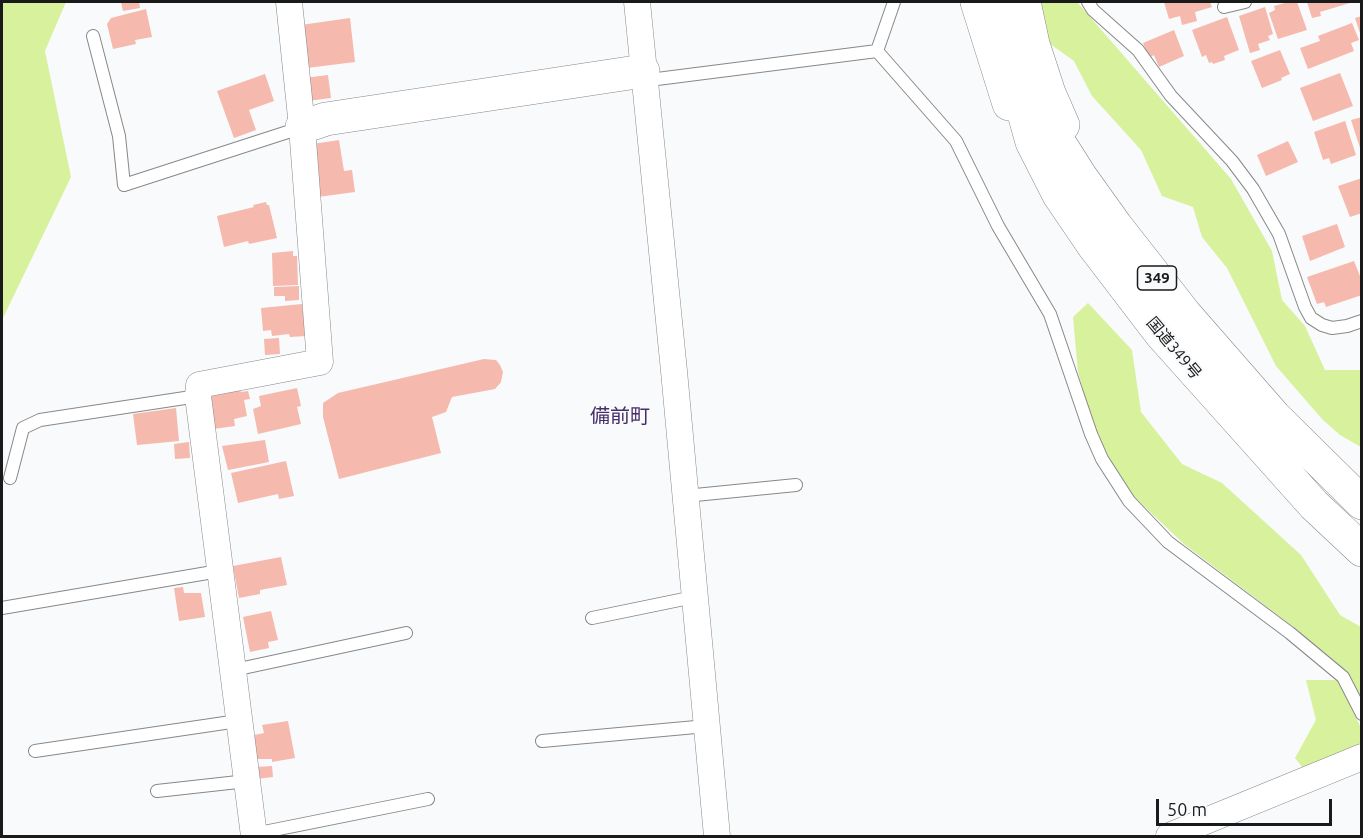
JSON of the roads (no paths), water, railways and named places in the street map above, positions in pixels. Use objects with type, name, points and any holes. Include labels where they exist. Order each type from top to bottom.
[{"type":"main road","points":[[977,2],[1013,118],[1037,164],[1059,195]]},
{"type":"main road","name":"国道349号","points":[[999,2],[1032,142],[1059,195],[1093,245],[1161,334],[1306,496],[1362,550]]},
{"type":"main road","points":[[1024,2],[1033,44],[1049,93],[1065,131],[1116,226]]},
{"type":"main road","name":"国道349号","points":[[1009,48],[1053,133],[1116,226],[1185,314],[1275,417],[1362,503]]},
{"type":"main road","points":[[302,127],[326,119],[643,71]]},
{"type":"street","points":[[254,836],[198,396],[199,385],[320,362],[302,127],[289,2]]},
{"type":"street","points":[[637,2],[717,837]]},
{"type":"street","points":[[1170,837],[1362,757]]},
{"type":"lane","points":[[878,51],[894,2]]},
{"type":"lane","points":[[1088,2],[1093,10],[1138,50],[1172,96],[1232,160],[1253,189],[1279,234],[1311,318],[1332,328],[1362,321]]},
{"type":"lane","points":[[1224,8],[1245,2]]},
{"type":"lane","points":[[93,36],[119,136],[124,185],[302,127]]},
{"type":"lane","points":[[643,71],[657,79],[878,51]]},
{"type":"lane","points":[[878,51],[956,141],[998,226],[1050,314],[1091,434],[1102,459],[1129,501],[1168,542],[1290,633],[1343,677],[1362,714]]},
{"type":"lane","points":[[10,478],[23,428],[40,420],[198,396]]},
{"type":"lane","points":[[685,496],[796,485]]},
{"type":"lane","points":[[2,608],[219,571]]},
{"type":"lane","points":[[592,618],[694,597]]},
{"type":"lane","points":[[234,670],[406,633]]},
{"type":"lane","points":[[35,751],[238,721]]},
{"type":"lane","points":[[542,741],[707,726]]},
{"type":"lane","points":[[157,791],[247,781]]},
{"type":"lane","points":[[254,836],[428,799]]},
{"type":"district","name":"備前町","points":[[620,416]]}]
